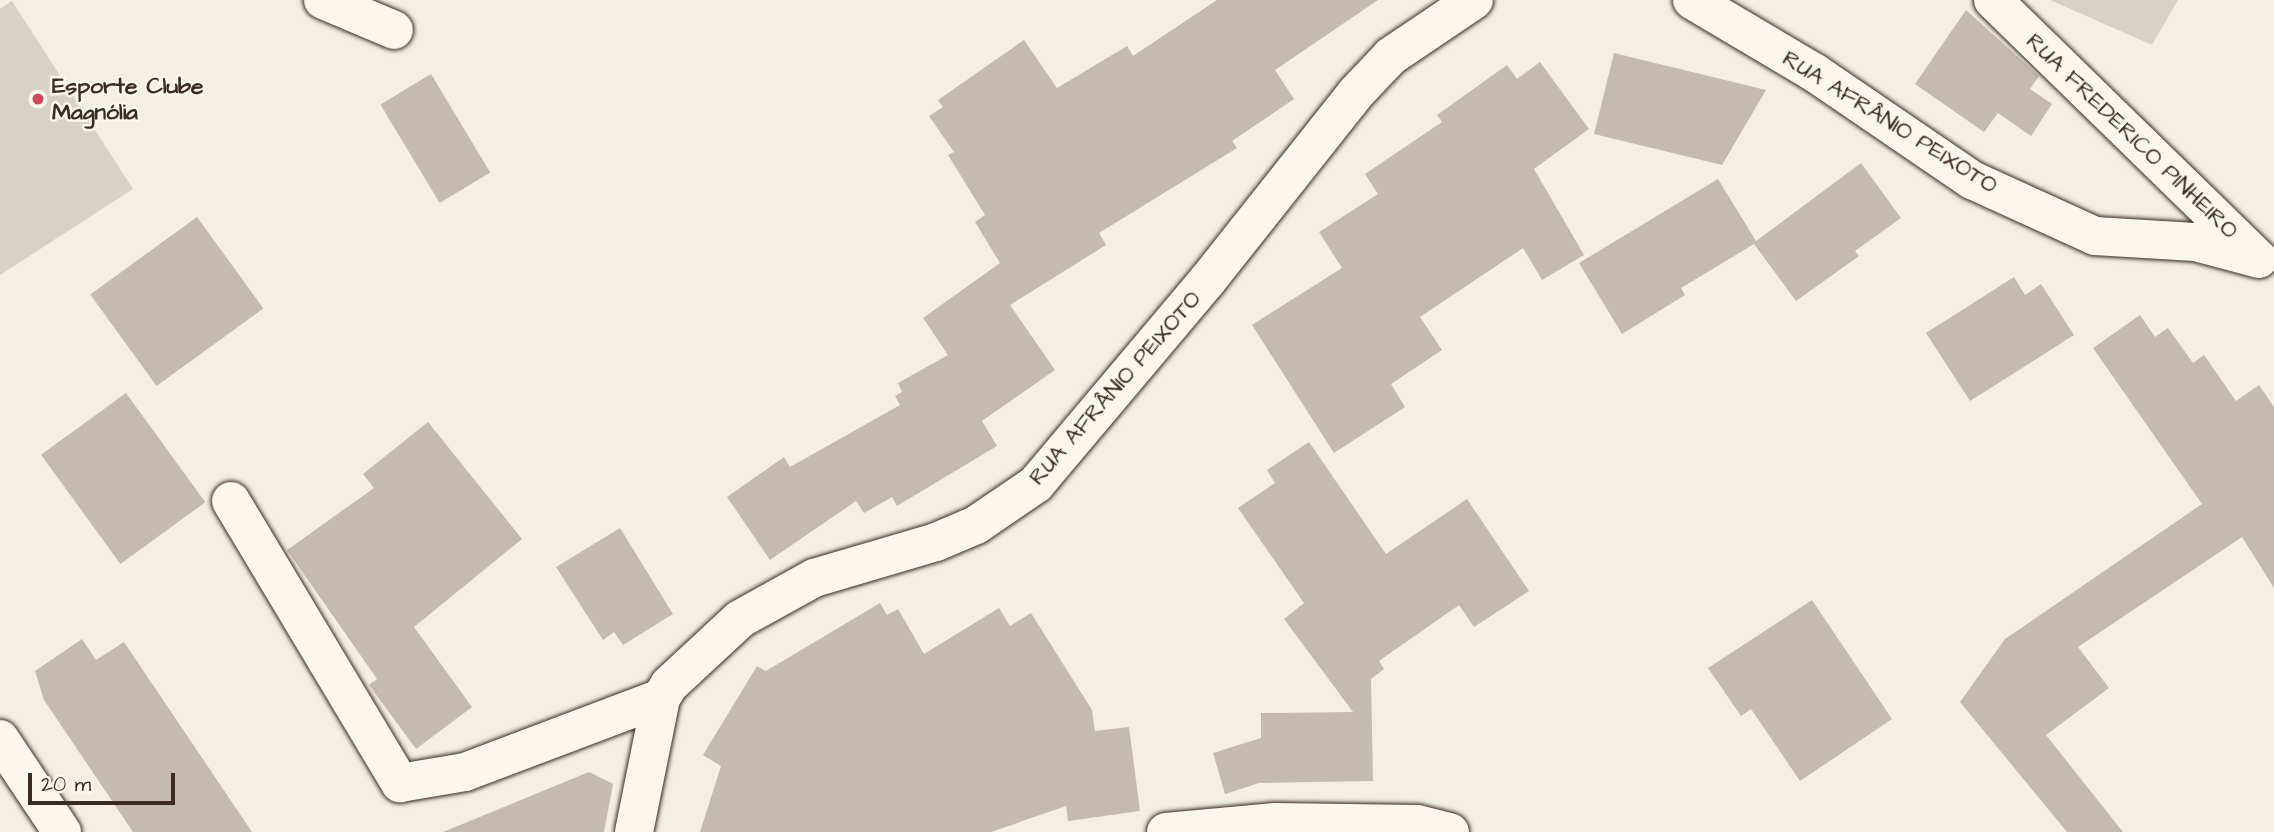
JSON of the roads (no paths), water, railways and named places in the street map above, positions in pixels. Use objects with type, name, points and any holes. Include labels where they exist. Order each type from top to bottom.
[{"type":"street","points":[[323,0],[394,30]]},
{"type":"street","name":"RUA AFRÂNIO PEIXOTO","points":[[634,832],[662,698],[669,685],[740,619],[814,578],[936,542],[976,525],[1036,484],[1207,281],[1355,94],[1391,56],[1474,0]]},
{"type":"street","name":"RUA AFRÂNIO PEIXOTO","points":[[1692,0],[1815,73],[1972,180],[2095,236],[2194,242],[2266,263]]},
{"type":"street","name":"RUA FREDERICO PINHEIRO","points":[[1993,0],[2266,263]]},
{"type":"street","points":[[230,500],[400,783],[465,772],[662,698]]},
{"type":"street","points":[[0,738],[62,832]]},
{"type":"street","points":[[1166,832],[1288,822],[1417,824],[1450,832]]},
{"type":"place","name":"Esporte Clube Magnólia","points":[[38,99]]}]
